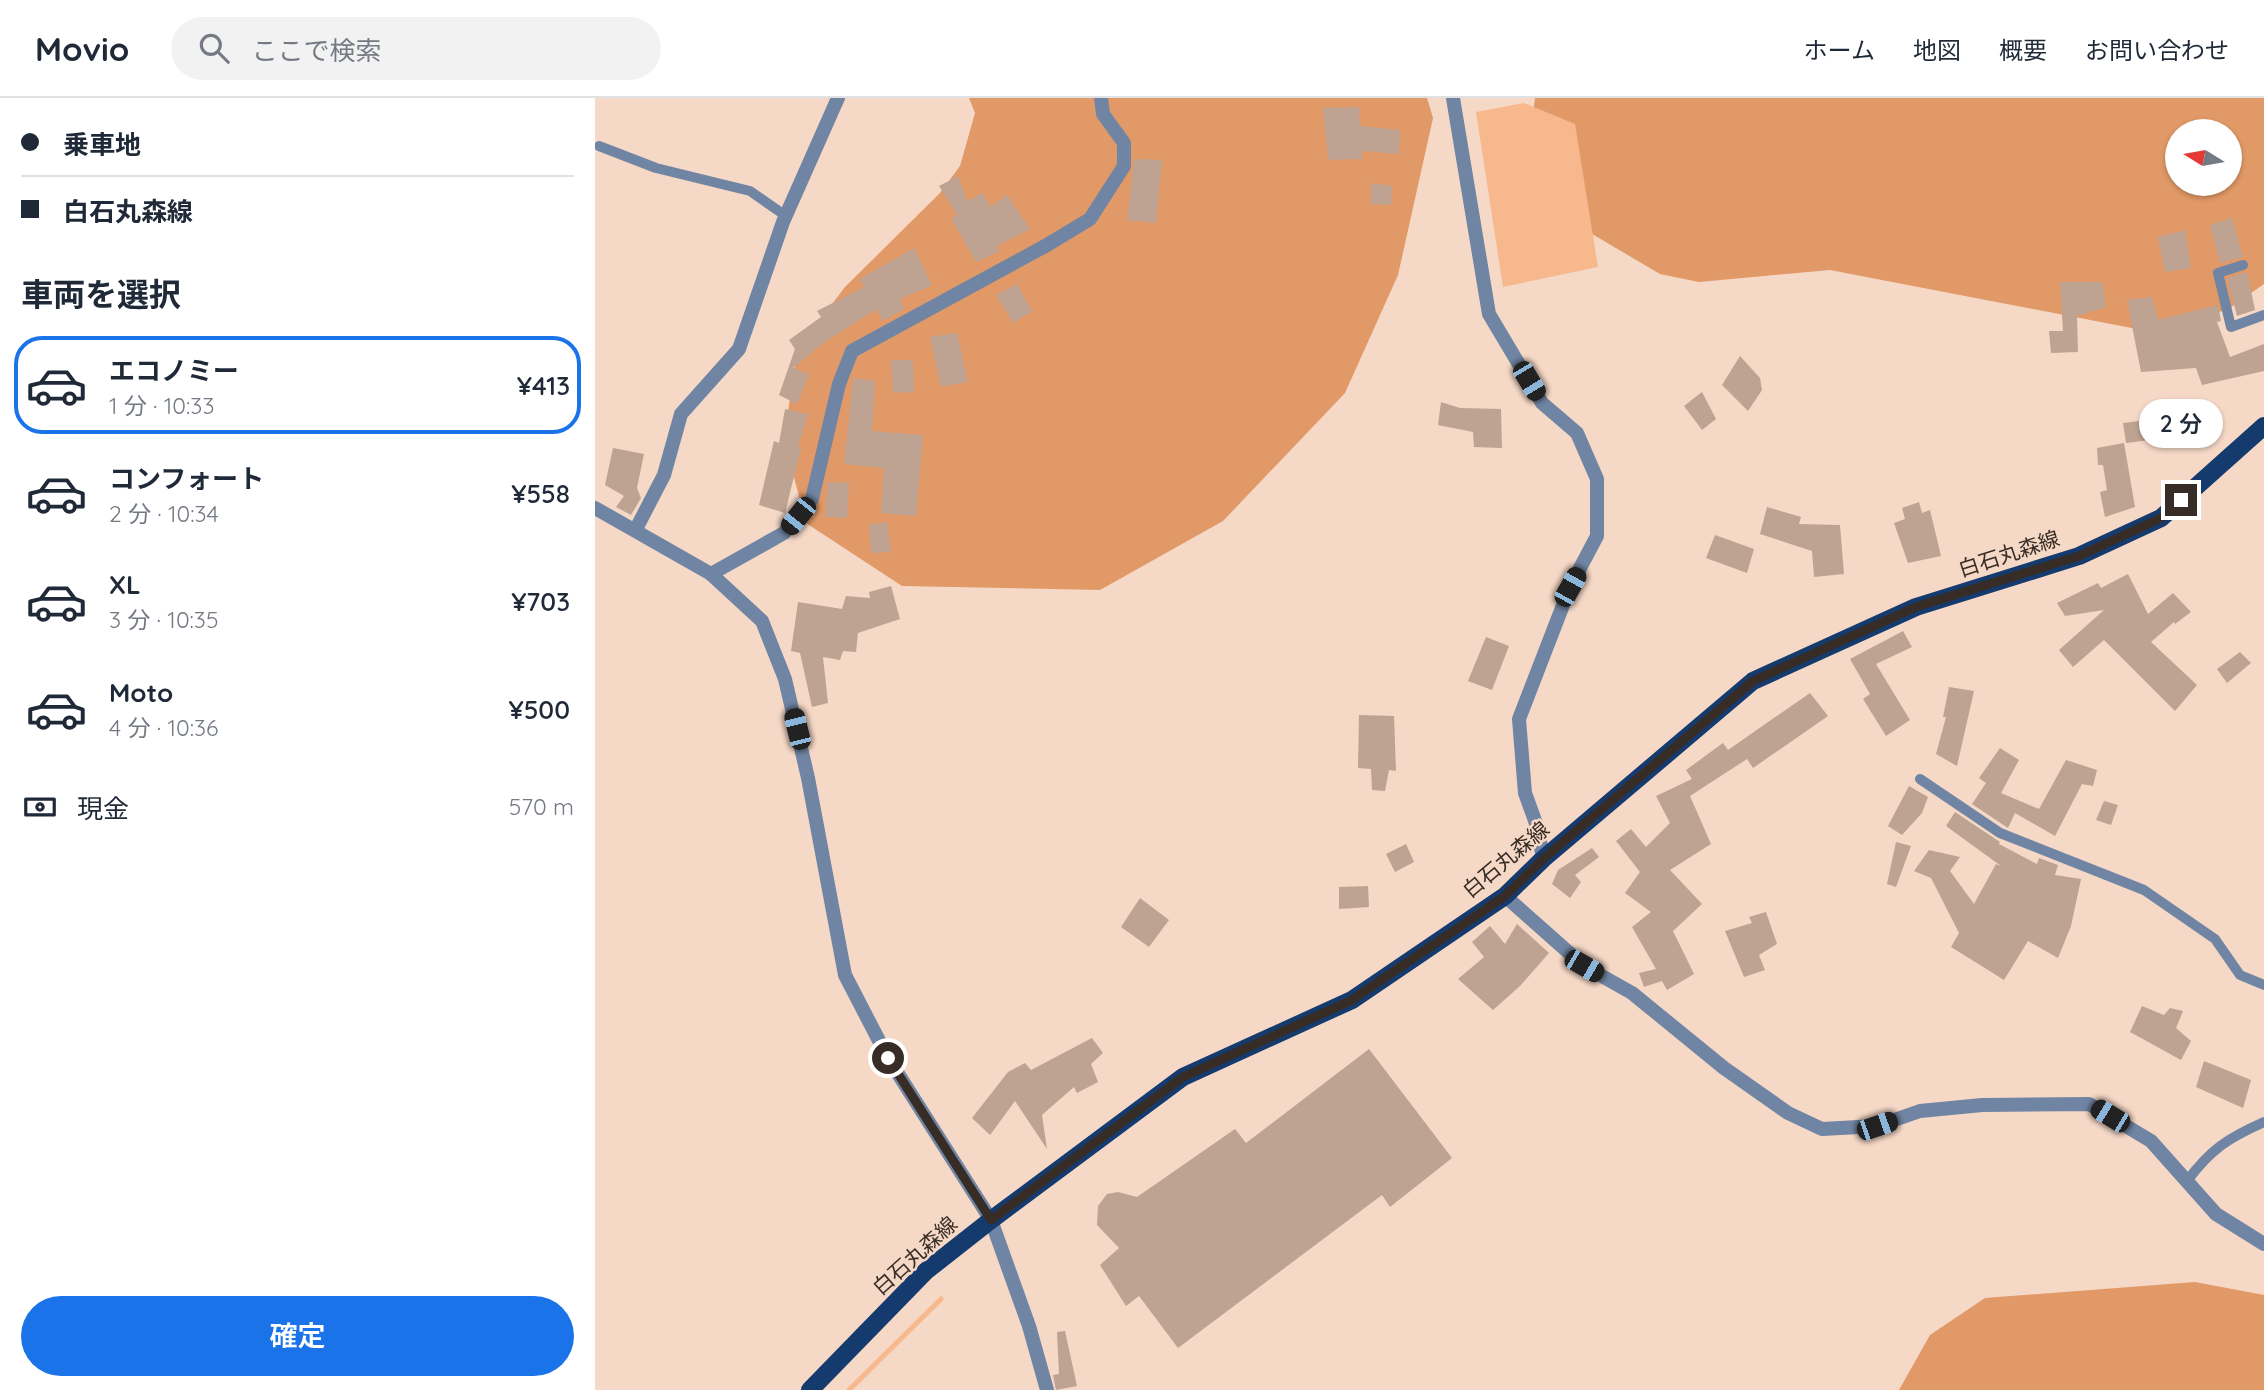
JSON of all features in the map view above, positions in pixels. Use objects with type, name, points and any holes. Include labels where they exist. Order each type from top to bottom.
[{"type":"main road","name":"白石丸森線","points":[[810,1390],[926,1271],[991,1220],[1183,1077],[1352,1000],[1505,896],[1543,859],[1753,681],[1916,607],[2079,556],[2161,518],[2264,426]]},
{"type":"street","points":[[636,529],[664,475],[681,414],[739,349],[786,216],[838,98]]},
{"type":"street","points":[[711,574],[785,533],[812,499],[839,384],[852,351],[1048,245],[1090,219],[1124,166],[1124,143],[1103,114],[1101,98]]},
{"type":"street","points":[[1453,98],[1489,314],[1542,403],[1577,433],[1597,479],[1597,536],[1570,587],[1519,719],[1525,793],[1538,829],[1543,859]]},
{"type":"street","points":[[595,508],[711,574],[762,621],[785,679],[808,778],[845,975],[888,1058],[991,1220],[1029,1326],[1047,1390]]},
{"type":"street","points":[[1505,896],[1584,966],[1632,993],[1724,1068],[1788,1113],[1822,1129],[1877,1126],[1920,1111],[1982,1105],[2089,1104],[2151,1141],[2216,1214],[2264,1244]]},
{"type":"lane","points":[[599,146],[656,168],[750,191],[786,216]]},
{"type":"lane","points":[[2243,265],[2218,273],[2231,327],[2264,315]]},
{"type":"lane","points":[[1920,779],[2000,834],[2144,890],[2215,939],[2240,975],[2264,985]]},
{"type":"lane","points":[[2187,1181],[2209,1152],[2238,1133],[2264,1122]]},
{"type":"shaded area","points":[[969,98],[1427,98],[1433,118],[1398,275],[1345,393],[1223,521],[1100,590],[902,586],[806,523],[784,439],[797,350],[845,287],[940,193],[960,166],[975,113]]},
{"type":"shaded area","points":[[1535,98],[2264,98],[2264,284],[2227,310],[2142,330],[1830,270],[1699,282],[1660,274],[1531,198],[1526,167]]},
{"type":"shaded area","points":[[1524,103],[1575,124],[1598,267],[1503,287],[1476,112]]},
{"type":"shaded area","points":[[2195,1282],[2264,1295],[2264,1390],[1899,1390],[1930,1335],[1985,1298]]},
{"type":"building","points":[[1359,107],[1360,126],[1400,130],[1399,154],[1362,151],[1362,159],[1328,160],[1323,108]]},
{"type":"building","points":[[1134,159],[1162,160],[1156,223],[1127,220]]},
{"type":"building","points":[[958,176],[967,201],[983,193],[990,207],[1007,195],[1030,229],[997,246],[999,251],[976,262],[951,218],[957,215],[939,186]]},
{"type":"building","points":[[1371,183],[1392,186],[1391,205],[1371,204]]},
{"type":"building","points":[[2232,218],[2243,257],[2220,263],[2210,225]]},
{"type":"building","points":[[2185,230],[2191,268],[2165,272],[2158,237]]},
{"type":"building","points":[[914,248],[932,285],[900,299],[904,309],[883,321],[876,309],[822,344],[793,368],[809,374],[797,404],[779,395],[795,349],[789,340],[821,317],[817,311],[864,287],[860,279]]},
{"type":"building","points":[[2247,272],[2255,310],[2237,316],[2227,278]]},
{"type":"building","points":[[2060,282],[2102,282],[2106,307],[2077,316],[2078,352],[2051,353],[2049,331],[2063,331]]},
{"type":"building","points":[[1017,284],[1032,311],[1013,323],[996,295]]},
{"type":"building","points":[[2152,297],[2158,320],[2218,305],[2221,321],[2217,322],[2230,357],[2264,344],[2264,371],[2202,385],[2196,368],[2141,372],[2127,300]]},
{"type":"building","points":[[957,333],[968,382],[941,387],[930,337]]},
{"type":"building","points":[[1740,356],[1760,378],[1762,390],[1748,411],[1722,385]]},
{"type":"building","points":[[891,360],[913,360],[914,392],[893,393]]},
{"type":"building","points":[[853,378],[875,381],[872,431],[923,435],[916,516],[881,513],[884,468],[844,464]]},
{"type":"building","points":[[1702,392],[1716,419],[1702,430],[1684,406]]},
{"type":"building","points":[[1441,402],[1460,408],[1501,409],[1502,448],[1474,447],[1473,432],[1438,425]]},
{"type":"building","points":[[785,409],[808,414],[798,447],[801,448],[785,513],[759,505],[774,441],[779,443]]},
{"type":"building","points":[[2147,420],[2150,440],[2126,443],[2123,423]]},
{"type":"building","points":[[2124,443],[2135,507],[2105,517],[2100,492],[2107,490],[2103,465],[2098,465],[2097,448]]},
{"type":"building","points":[[613,448],[644,454],[637,488],[641,498],[631,515],[616,507],[624,496],[605,485]]},
{"type":"building","points":[[828,482],[849,483],[847,518],[825,517]]},
{"type":"building","points":[[1919,502],[1922,513],[1930,510],[1941,556],[1908,563],[1894,523],[1905,519],[1902,508]]},
{"type":"building","points":[[1767,507],[1801,517],[1799,524],[1840,525],[1844,574],[1814,577],[1812,551],[1760,534]]},
{"type":"building","points":[[887,522],[891,552],[871,553],[869,525]]},
{"type":"building","points":[[1715,535],[1754,549],[1747,573],[1706,558]]},
{"type":"building","points":[[2128,574],[2148,614],[2173,593],[2191,612],[2175,624],[2174,622],[2151,642],[2197,685],[2175,711],[2104,640],[2073,667],[2059,650],[2104,610],[2065,616],[2057,603],[2098,583],[2101,588]]},
{"type":"building","points":[[891,586],[900,619],[858,633],[856,652],[843,651],[840,660],[823,657],[828,703],[812,707],[800,653],[791,651],[798,602],[842,609],[846,596],[870,598],[869,592]]},
{"type":"building","points":[[1903,631],[1912,647],[1876,664],[1910,720],[1886,736],[1863,699],[1870,694],[1850,659]]},
{"type":"building","points":[[1486,637],[1509,646],[1492,690],[1468,681]]},
{"type":"building","points":[[2240,652],[2251,663],[2227,683],[2217,669]]},
{"type":"building","points":[[1949,687],[1974,691],[1957,766],[1936,754],[1946,717],[1943,717]]},
{"type":"building","points":[[1810,693],[1828,716],[1753,768],[1747,759],[1690,796],[1711,844],[1670,870],[1702,904],[1673,931],[1694,974],[1667,990],[1662,981],[1644,987],[1639,973],[1656,969],[1632,927],[1651,912],[1625,893],[1640,872],[1616,841],[1631,829],[1646,847],[1670,823],[1656,796],[1692,779],[1686,770],[1723,743],[1728,750]]},
{"type":"building","points":[[1359,715],[1394,716],[1396,771],[1389,770],[1385,791],[1372,790],[1371,769],[1358,768]]},
{"type":"building","points":[[2000,748],[2019,760],[2001,793],[2039,809],[2066,760],[2097,770],[2093,786],[2082,784],[2055,836],[2015,813],[2008,828],[1972,804],[1986,783],[1979,778]]},
{"type":"building","points":[[1909,786],[1928,797],[1922,813],[1902,835],[1888,826]]},
{"type":"building","points":[[2104,801],[2118,805],[2111,825],[2096,820]]},
{"type":"building","points":[[1955,812],[2000,842],[1999,844],[2037,864],[2039,858],[2058,865],[2055,875],[2081,879],[2071,926],[2058,958],[2028,941],[2004,980],[1951,947],[1959,933],[1931,878],[1914,871],[1929,850],[1960,857],[1950,871],[1974,904],[1996,864],[2001,866],[1946,826]]},
{"type":"building","points":[[1896,842],[1911,846],[1896,887],[1887,884]]},
{"type":"building","points":[[1406,844],[1414,862],[1395,872],[1386,854]]},
{"type":"building","points":[[1592,848],[1599,857],[1575,875],[1581,882],[1570,898],[1552,884],[1558,870]]},
{"type":"building","points":[[1368,886],[1369,907],[1339,909],[1339,887]]},
{"type":"building","points":[[1140,898],[1169,920],[1149,947],[1121,927]]},
{"type":"building","points":[[1766,912],[1777,944],[1759,955],[1765,970],[1744,977],[1725,931],[1752,923],[1749,917]]},
{"type":"building","points":[[1517,924],[1549,953],[1520,986],[1493,1010],[1458,979],[1484,957],[1472,942],[1490,926],[1505,944]]},
{"type":"building","points":[[2142,1006],[2164,1015],[2170,1008],[2183,1011],[2176,1028],[2191,1041],[2181,1060],[2130,1032]]},
{"type":"building","points":[[1092,1038],[1103,1053],[1091,1064],[1098,1082],[1077,1093],[1074,1087],[1042,1115],[1047,1149],[1015,1101],[990,1135],[972,1118],[1008,1072],[1025,1063],[1031,1070]]},
{"type":"building","points":[[1369,1049],[1452,1158],[1390,1207],[1382,1195],[1178,1348],[1139,1296],[1126,1306],[1100,1265],[1119,1248],[1097,1225],[1098,1206],[1107,1194],[1118,1192],[1137,1197],[1235,1129],[1246,1143]]},
{"type":"building","points":[[2204,1061],[2251,1080],[2243,1108],[2196,1087]]},
{"type":"building","points":[[1065,1331],[1077,1386],[1056,1390],[1053,1375],[1059,1374],[1057,1332]]},
{"type":"waterway","points":[[849,1390],[941,1299]]},
{"type":"route","points":[[888,1058],[991,1220],[1183,1077],[1352,1000],[1505,896],[1543,859],[1753,681],[1916,607],[2079,556],[2161,518],[2181,500]]}]
